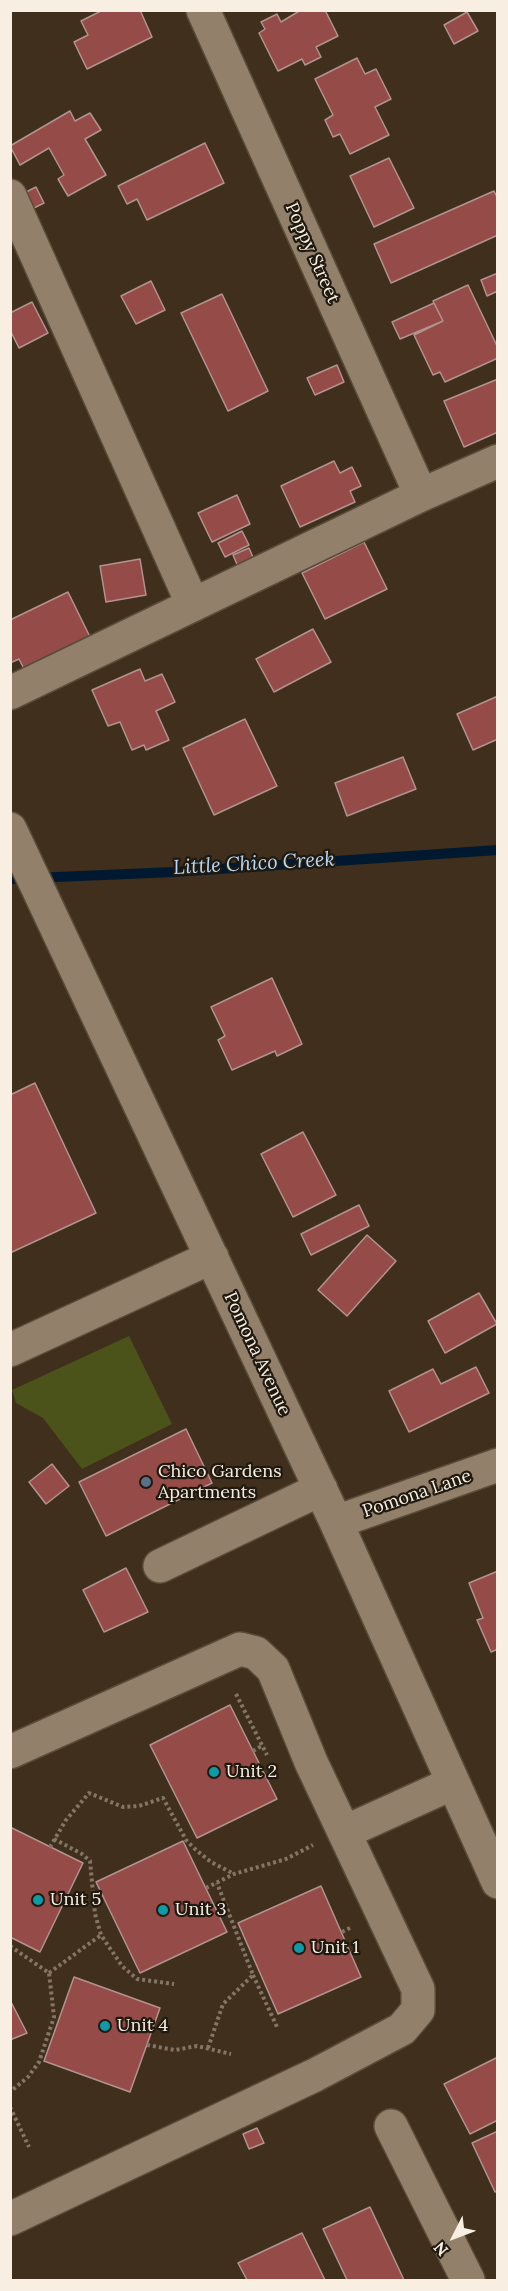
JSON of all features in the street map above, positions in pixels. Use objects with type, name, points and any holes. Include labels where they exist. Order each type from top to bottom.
[{"type":"street","name":"Poppy Street","points":[[202,10],[421,495]]},
{"type":"street","points":[[10,196],[193,604]]},
{"type":"street","points":[[10,693],[498,460]]},
{"type":"street","name":"Pomona Avenue","points":[[10,829],[321,1489],[498,1882]]},
{"type":"street","points":[[10,1350],[212,1257]]},
{"type":"street","name":"Pomona Lane","points":[[336,1522],[498,1465]]},
{"type":"street","points":[[160,1566],[321,1489]]},
{"type":"street","points":[[10,1752],[240,1649],[256,1653],[273,1669],[310,1762],[331,1838],[418,1989],[418,2010],[402,2030],[315,2076],[10,2219]]},
{"type":"street","points":[[331,1838],[453,1783]]},
{"type":"street","points":[[391,2126],[468,2280]]},
{"type":"path","points":[[236,1694],[271,1763]]},
{"type":"path","points":[[50,1847],[89,1793],[123,1807],[139,1806],[163,1798],[186,1840],[211,1863],[234,1874]]},
{"type":"path","points":[[206,1888],[234,1874],[286,1859],[331,1838]]},
{"type":"path","points":[[54,1839],[82,1854],[90,1861],[95,1914],[101,1935],[122,1966],[137,1978],[174,1984]]},
{"type":"path","points":[[217,1883],[253,1975],[278,2029]]},
{"type":"path","points":[[49,1973],[101,1935]]},
{"type":"path","points":[[10,1946],[49,1973],[54,2018],[39,2062],[28,2077],[10,2092]]},
{"type":"path","points":[[208,2048],[223,2004],[253,1975]]},
{"type":"path","points":[[147,2045],[175,2050],[197,2046],[231,2054]]},
{"type":"path","points":[[10,2107],[29,2147]]},
{"type":"green space","points":[[129,1336],[172,1424],[82,1469],[43,1418],[16,1403],[12,1390]]},
{"type":"building","points":[[103,10],[140,10],[152,37],[87,69],[74,42],[88,35],[81,21]]},
{"type":"building","points":[[301,10],[325,10],[338,36],[316,47],[321,57],[305,65],[302,59],[278,71],[259,33],[265,29],[261,22],[277,14],[281,22]]},
{"type":"building","points":[[467,12],[478,31],[454,44],[444,25]]},
{"type":"building","points":[[357,58],[365,74],[376,69],[391,99],[375,107],[389,135],[350,154],[340,134],[333,137],[325,120],[333,115],[315,79]]},
{"type":"building","points":[[70,111],[75,121],[90,113],[101,130],[85,139],[106,175],[68,196],[58,179],[64,175],[49,148],[20,165],[10,146]]},
{"type":"building","points":[[205,143],[224,183],[147,220],[137,199],[127,204],[118,186]]},
{"type":"building","points":[[389,158],[414,208],[374,227],[350,176]]},
{"type":"building","points":[[36,187],[44,203],[30,210],[22,194]]},
{"type":"building","points":[[494,191],[498,199],[498,235],[391,283],[374,244]]},
{"type":"building","points":[[498,273],[498,291],[487,296],[481,280]]},
{"type":"building","points":[[151,281],[165,310],[136,324],[121,296]]},
{"type":"building","points":[[468,285],[498,348],[498,358],[445,382],[440,372],[433,375],[414,335],[443,321],[433,301]]},
{"type":"building","points":[[222,294],[268,391],[228,411],[181,313]]},
{"type":"building","points":[[32,302],[48,333],[19,348],[10,330],[10,313]]},
{"type":"building","points":[[434,303],[443,321],[400,339],[392,322]]},
{"type":"building","points":[[337,365],[344,382],[315,395],[307,378]]},
{"type":"building","points":[[498,379],[498,432],[464,447],[444,401]]},
{"type":"building","points":[[334,461],[340,473],[352,467],[361,486],[350,491],[355,502],[300,527],[281,486]]},
{"type":"building","points":[[237,495],[250,524],[212,542],[198,513]]},
{"type":"building","points":[[242,531],[249,545],[225,557],[218,543]]},
{"type":"building","points":[[364,542],[387,589],[325,619],[302,573]]},
{"type":"building","points":[[249,548],[255,562],[239,569],[233,555]]},
{"type":"building","points":[[140,559],[146,595],[106,602],[100,566]]},
{"type":"building","points":[[68,592],[93,643],[27,675],[19,659],[10,663],[10,620]]},
{"type":"building","points":[[313,629],[331,662],[274,692],[256,659]]},
{"type":"building","points":[[140,669],[145,681],[162,674],[175,702],[156,711],[169,740],[146,750],[144,745],[132,750],[120,722],[108,726],[92,690]]},
{"type":"building","points":[[498,696],[498,739],[473,750],[457,714]]},
{"type":"building","points":[[245,719],[277,786],[214,815],[183,748]]},
{"type":"building","points":[[403,757],[416,789],[347,816],[335,783]]},
{"type":"building","points":[[272,978],[302,1044],[277,1056],[275,1051],[232,1070],[218,1040],[225,1036],[211,1007]]},
{"type":"building","points":[[35,1083],[96,1213],[10,1253],[10,1095]]},
{"type":"building","points":[[303,1132],[336,1195],[293,1217],[261,1154]]},
{"type":"building","points":[[359,1205],[369,1226],[311,1255],[301,1234]]},
{"type":"building","points":[[367,1235],[396,1261],[347,1316],[318,1290]]},
{"type":"building","points":[[479,1293],[497,1324],[445,1353],[428,1321]]},
{"type":"building","points":[[476,1367],[489,1393],[409,1432],[389,1391],[433,1369],[441,1384]]},
{"type":"building","name":"Chico Gardens Apartments","points":[[186,1429],[212,1483],[106,1536],[79,1482]]},
{"type":"building","points":[[52,1464],[69,1486],[46,1504],[29,1482]]},
{"type":"building","points":[[126,1568],[148,1612],[104,1632],[83,1590]]},
{"type":"building","points":[[498,1571],[498,1649],[491,1652],[477,1620],[483,1618],[469,1583]]},
{"type":"building","name":"Unit 2","points":[[230,1705],[277,1799],[197,1838],[150,1745]]},
{"type":"building","name":"Unit 5","points":[[10,1827],[83,1863],[40,1952],[10,1937]]},
{"type":"building","name":"Unit 3","points":[[183,1841],[227,1932],[140,1973],[96,1882]]},
{"type":"building","name":"Unit 1","points":[[321,1886],[361,1977],[278,2014],[238,1923]]},
{"type":"building","name":"Unit 4","points":[[74,1977],[160,2008],[130,2092],[44,2061]]},
{"type":"building","points":[[10,2000],[27,2033],[10,2040]]},
{"type":"building","points":[[498,2057],[498,2120],[470,2134],[444,2084]]},
{"type":"building","points":[[257,2128],[264,2143],[249,2149],[243,2134]]},
{"type":"building","points":[[498,2131],[498,2191],[495,2192],[472,2143]]},
{"type":"building","points":[[370,2207],[404,2280],[347,2280],[323,2229]]},
{"type":"building","points":[[302,2233],[325,2280],[247,2280],[238,2263]]},
{"type":"waterway","name":"Little Chico Creek","points":[[10,879],[174,872],[498,850]]},
{"type":"place","name":"Chico Gardens Apartments","points":[[146,1482]]},
{"type":"place","name":"Unit 2","points":[[214,1772]]},
{"type":"place","name":"Unit 5","points":[[38,1900]]},
{"type":"place","name":"Unit 3","points":[[163,1910]]},
{"type":"place","name":"Unit 1","points":[[299,1948]]},
{"type":"place","name":"Unit 4","points":[[105,2026]]}]
